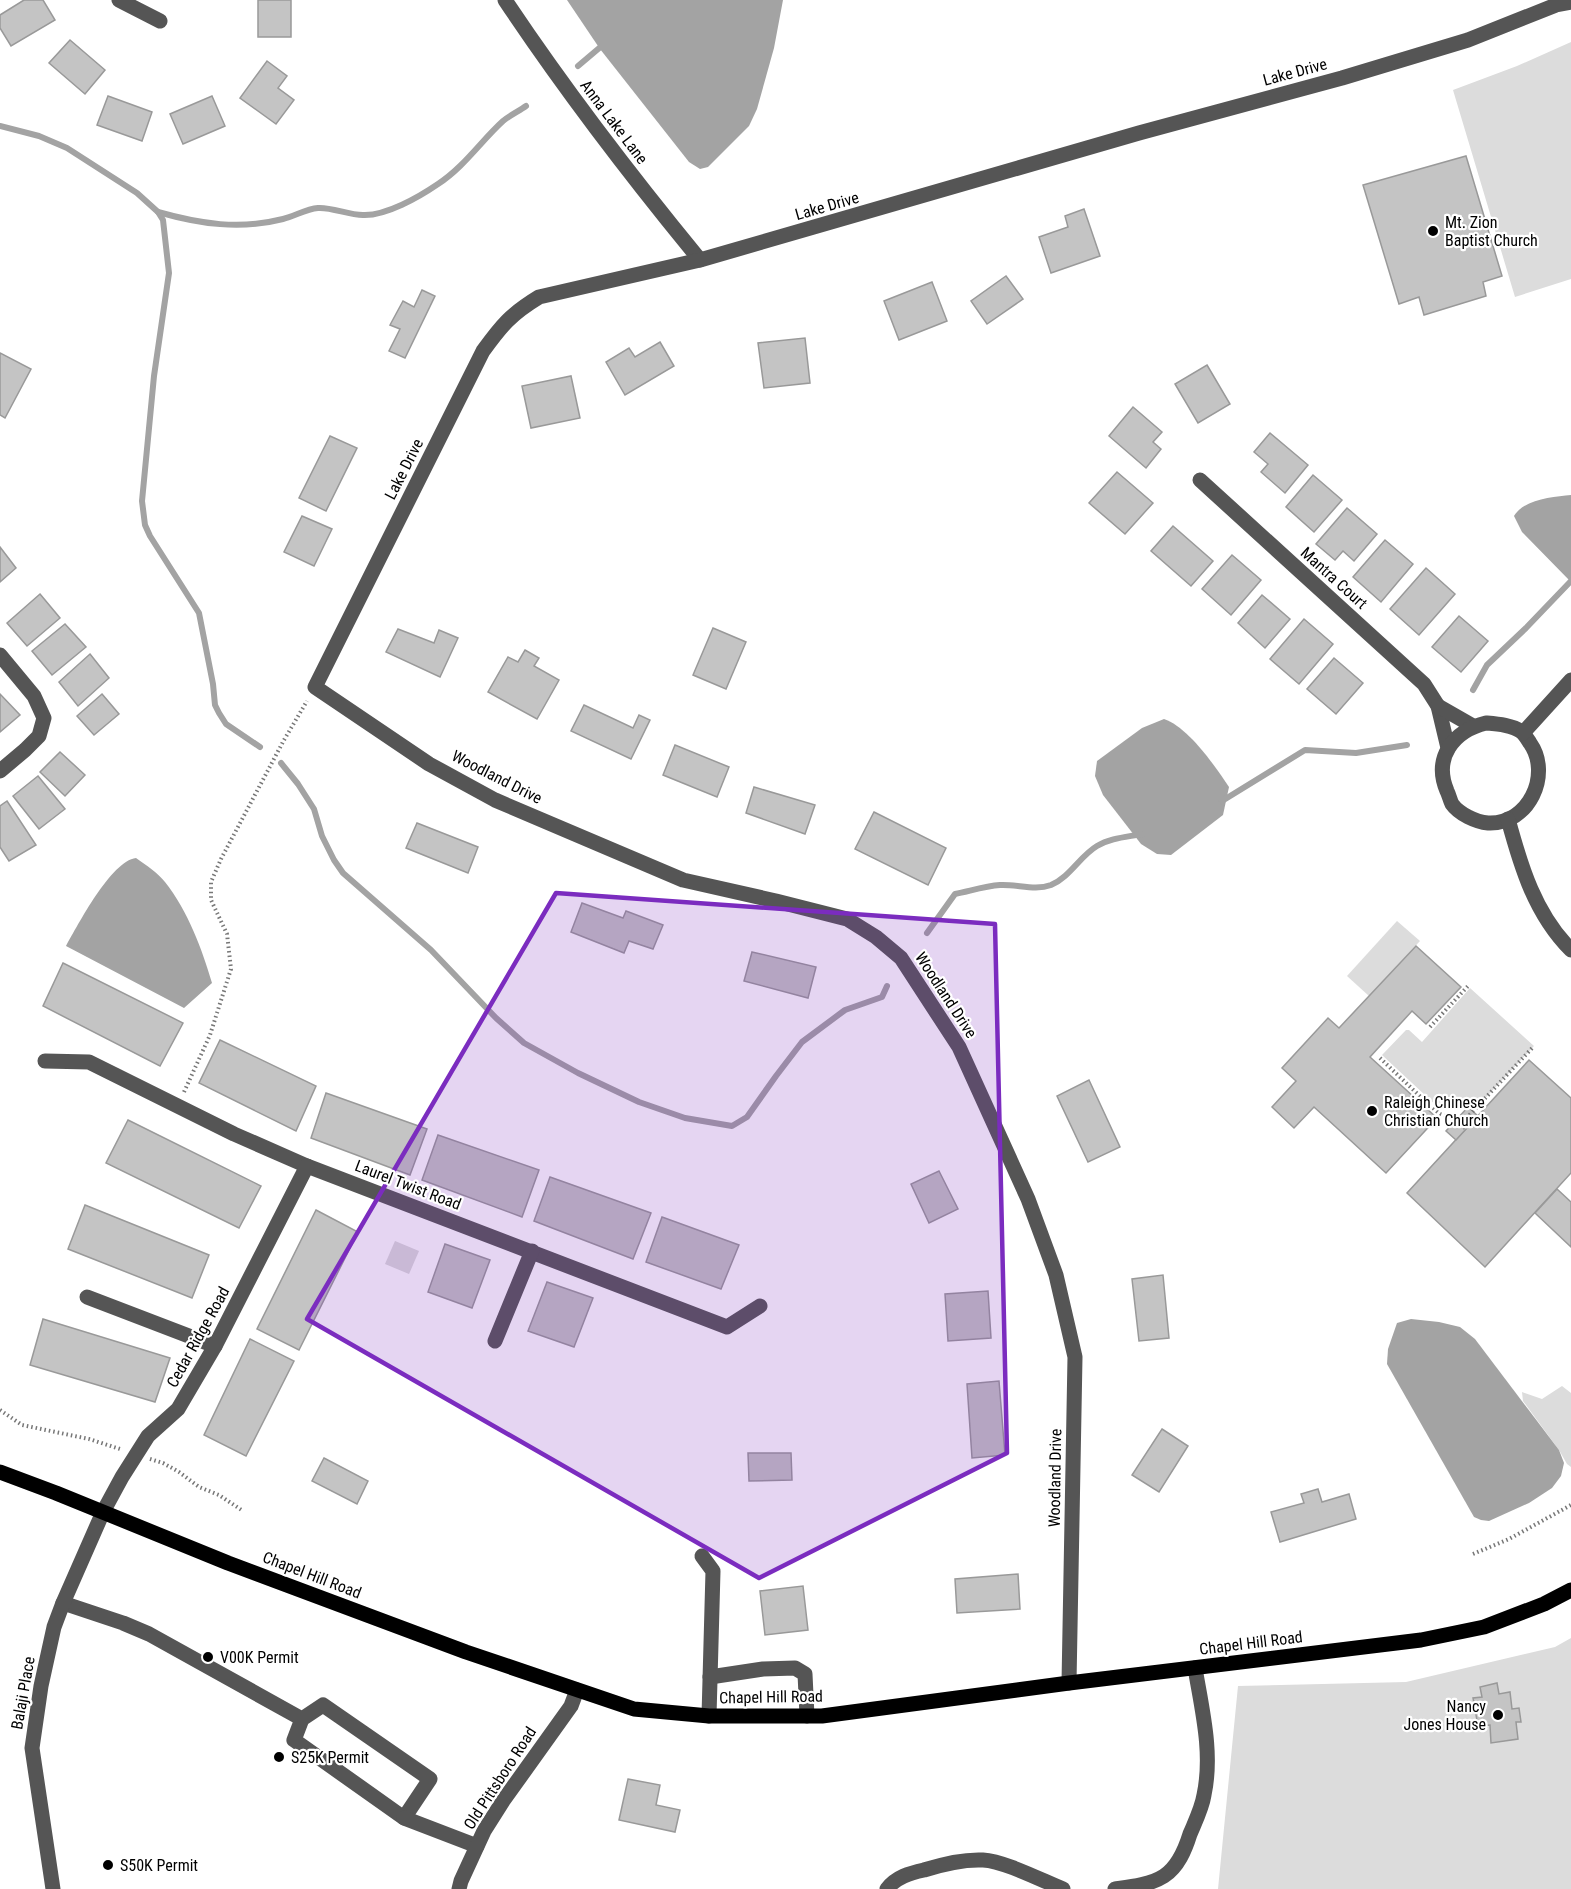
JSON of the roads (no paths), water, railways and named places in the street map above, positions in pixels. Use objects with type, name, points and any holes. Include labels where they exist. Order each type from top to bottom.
[{"type":"main road","name":"Chapel Hill Road","points":[[0,1472],[56,1492],[228,1563],[466,1652],[634,1709],[709,1716],[822,1716],[1421,1640],[1484,1627],[1544,1604],[1571,1590]]},
{"type":"street","points":[[119,0],[160,21]]},
{"type":"street","name":"Anna Lake Lane","points":[[504,0],[542,56],[646,195],[700,260]]},
{"type":"street","name":"Lake Drive","points":[[315,687],[483,351],[500,327],[517,310],[539,297],[700,260],[1128,136],[1342,78],[1485,34],[1562,2]]},
{"type":"street","name":"Mantra Court","points":[[1200,480],[1424,684],[1438,706],[1448,748]]},
{"type":"street","points":[[0,655],[34,696],[44,718],[39,736],[0,771]]},
{"type":"street","points":[[1523,733],[1571,680]]},
{"type":"street","name":"Woodland Drive","points":[[315,687],[429,764],[495,800],[682,880],[847,919],[876,937],[901,958],[959,1047],[1028,1199],[1056,1275],[1073,1345],[1075,1357],[1069,1683]]},
{"type":"street","name":"Mantra Court","points":[[1438,706],[1473,726]]},
{"type":"street","points":[[1486,723],[1500,724],[1523,733],[1536,752],[1539,768],[1535,793],[1526,806],[1508,819],[1488,823],[1469,818],[1453,805],[1442,780],[1442,763],[1448,748],[1460,735],[1473,726],[1486,723]]},
{"type":"street","points":[[1508,819],[1518,856],[1535,898],[1558,937],[1571,950]]},
{"type":"street","name":"Laurel Twist Road","points":[[45,1061],[89,1062],[234,1134],[307,1166],[727,1327],[760,1306]]},
{"type":"street","name":"Cedar Ridge Road","points":[[103,1512],[148,1436],[178,1409],[216,1346],[307,1166]]},
{"type":"street","points":[[495,1341],[532,1251]]},
{"type":"street","points":[[87,1297],[216,1346]]},
{"type":"street","name":"Balaji Place","points":[[53,1889],[32,1748],[41,1686],[54,1627],[103,1512]]},
{"type":"street","points":[[702,1556],[713,1571],[709,1716]]},
{"type":"street","points":[[63,1602],[149,1634],[302,1719]]},
{"type":"street","points":[[710,1677],[762,1669],[795,1668],[805,1674],[807,1716]]},
{"type":"street","points":[[1115,1889],[1149,1883],[1164,1876],[1173,1868],[1181,1857],[1204,1797],[1208,1766],[1207,1736],[1194,1668]]},
{"type":"street","name":"Old Pittsboro Road","points":[[459,1889],[484,1832],[503,1801],[571,1706],[577,1690]]},
{"type":"street","points":[[404,1818],[430,1779],[323,1705],[302,1719],[294,1740],[404,1818],[477,1845]]},
{"type":"street","points":[[887,1889],[900,1877],[917,1871],[952,1862],[985,1860],[1063,1889]]},
{"type":"waterway","points":[[578,66],[604,44]]},
{"type":"waterway","points":[[158,212],[189,220],[236,225],[283,219],[318,208],[357,215],[382,212],[412,200],[447,177],[503,121],[526,106]]},
{"type":"waterway","points":[[0,126],[39,136],[67,148],[137,193],[158,212],[163,220],[169,273],[154,376],[142,501],[145,525],[199,613],[215,705],[219,713],[226,724],[260,747]]},
{"type":"waterway","points":[[1473,690],[1487,665],[1571,581]]},
{"type":"waterway","points":[[1222,801],[1305,750],[1356,753],[1407,745]]},
{"type":"waterway","points":[[281,763],[314,809],[322,836],[343,873],[431,950],[496,1018],[524,1043],[578,1073],[639,1102],[685,1118],[732,1126],[747,1117],[802,1042],[845,1010],[882,997],[887,986]]},
{"type":"waterway","points":[[927,933],[955,894],[1000,885],[1045,887],[1064,877],[1085,855],[1102,843],[1142,834]]},
{"type":"place","name":"Mt. Zion Baptist Church","points":[[1433,231]]},
{"type":"place","name":"Raleigh Chinese Christian Church","points":[[1372,1111]]},
{"type":"place","name":"V00K Permit","points":[[208,1657]]},
{"type":"place","name":"Nancy Jones House","points":[[1498,1715]]},
{"type":"place","name":"S25K Permit","points":[[279,1757]]},
{"type":"place","name":"S50K Permit","points":[[108,1865]]}]
